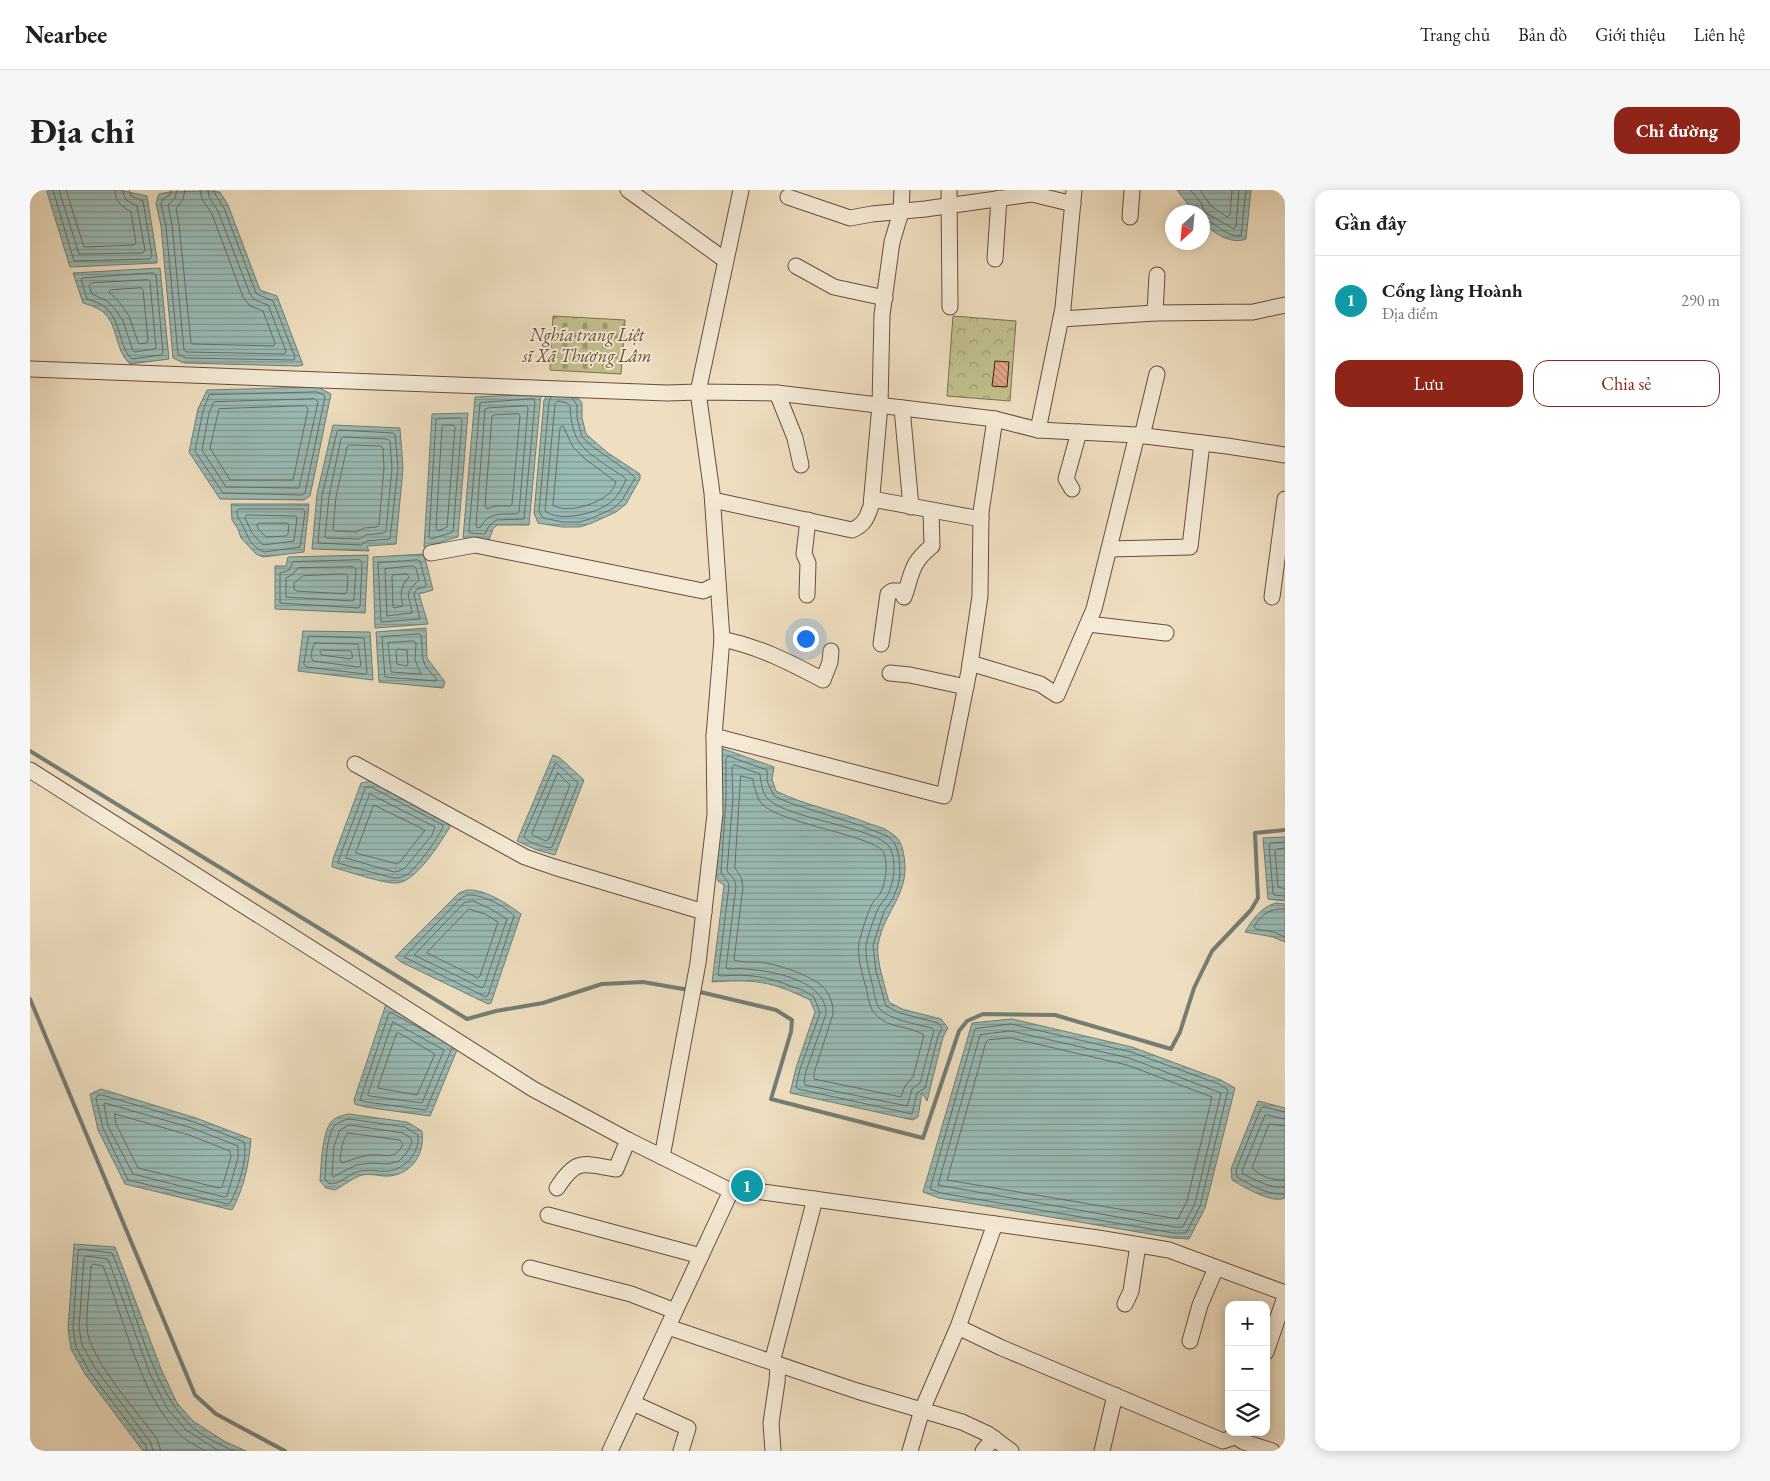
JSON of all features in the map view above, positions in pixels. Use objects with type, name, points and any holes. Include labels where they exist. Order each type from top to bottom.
[{"type":"street","points":[[628,190],[726,260]]},
{"type":"street","points":[[662,1157],[694,982],[715,814],[714,736],[722,639],[712,500],[703,415],[698,392],[742,190]]},
{"type":"street","points":[[712,500],[852,530],[860,527],[865,522],[872,499],[880,405],[882,315],[892,242],[901,212],[902,190]]},
{"type":"street","points":[[1130,217],[1132,190]]},
{"type":"street","points":[[788,197],[850,218],[901,212],[950,198],[999,198],[1032,194],[1073,197],[1061,319],[1038,430]]},
{"type":"street","points":[[950,198],[950,307]]},
{"type":"street","points":[[995,259],[999,198]]},
{"type":"street","points":[[796,266],[834,286],[885,298]]},
{"type":"street","points":[[1155,313],[1157,275]]},
{"type":"street","points":[[1061,319],[1155,313],[1253,312],[1285,305]]},
{"type":"street","points":[[30,368],[667,393],[777,393],[995,419],[1038,430],[1139,435],[1285,455]]},
{"type":"street","points":[[970,663],[1040,684],[1057,695],[1094,609],[1139,435],[1157,374]]},
{"type":"street","points":[[777,393],[795,438],[800,465]]},
{"type":"street","points":[[902,408],[911,507]]},
{"type":"street","points":[[714,736],[944,796],[966,687],[980,596],[980,519],[995,419]]},
{"type":"street","points":[[1072,489],[1066,479],[1079,432]]},
{"type":"street","points":[[1109,549],[1190,547],[1202,443]]},
{"type":"street","points":[[872,499],[980,519]]},
{"type":"street","points":[[1272,596],[1285,499]]},
{"type":"street","points":[[881,644],[888,594],[892,591],[905,594],[914,564],[932,546],[931,510]]},
{"type":"street","points":[[807,595],[808,563],[804,554],[808,520]]},
{"type":"street","points":[[431,553],[475,545],[703,591],[718,584]]},
{"type":"street","points":[[1088,624],[1166,633]]},
{"type":"street","points":[[722,639],[747,644],[823,680],[830,662],[831,651]]},
{"type":"street","points":[[890,673],[910,675],[966,687]]},
{"type":"street","points":[[355,764],[525,857],[704,912]]},
{"type":"street","points":[[30,770],[533,1089],[662,1157],[741,1191],[815,1199],[1168,1250],[1285,1295],[1268,1346]]},
{"type":"street","points":[[557,1188],[564,1177],[577,1165],[586,1164],[616,1169],[628,1140]]},
{"type":"street","points":[[610,1451],[701,1256],[741,1191]]},
{"type":"street","points":[[773,1451],[771,1423],[777,1382],[775,1364],[815,1199]]},
{"type":"street","points":[[548,1215],[701,1256]]},
{"type":"street","points":[[910,1451],[922,1410],[958,1326],[995,1224]]},
{"type":"street","points":[[1125,1304],[1131,1291],[1138,1245]]},
{"type":"street","points":[[530,1268],[631,1294],[675,1311]]},
{"type":"street","points":[[1190,1341],[1200,1305],[1216,1268]]},
{"type":"street","points":[[958,1326],[1002,1348],[1223,1441],[1232,1439],[1272,1451]]},
{"type":"street","points":[[668,1327],[857,1391],[962,1422],[994,1438],[1011,1451]]},
{"type":"street","points":[[1102,1451],[1116,1396]]},
{"type":"street","points":[[633,1403],[688,1428],[681,1451]]},
{"type":"street","points":[[983,1451],[994,1438]]},
{"type":"green space","name":"Nghĩa trang Liệt sĩ Xã Thượng Lâm","points":[[553,316],[625,320],[621,374],[550,370]]},
{"type":"green space","points":[[953,316],[1016,321],[1010,401],[947,396]]},
{"type":"water","points":[[48,190],[119,190],[147,196],[157,263],[70,267],[47,192]]},
{"type":"water","points":[[1177,190],[1251,190],[1246,239],[1228,239],[1210,228],[1210,205],[1189,205]]},
{"type":"water","points":[[220,192],[228,205],[260,290],[277,296],[303,365],[184,363],[173,358],[161,226],[156,203],[159,194]]},
{"type":"water","points":[[160,268],[169,359],[130,364],[121,352],[107,316],[102,311],[83,303],[73,273]]},
{"type":"water","points":[[318,387],[331,394],[310,496],[304,500],[220,499],[189,452],[198,409],[207,390]]},
{"type":"water","points":[[548,393],[575,394],[582,403],[582,418],[586,434],[608,453],[640,474],[640,479],[626,504],[616,512],[580,527],[562,527],[538,523],[534,513],[544,400]]},
{"type":"water","points":[[541,394],[529,525],[497,525],[493,529],[489,540],[463,538],[475,397]]},
{"type":"water","points":[[468,413],[458,537],[424,547],[432,414]]},
{"type":"water","points":[[333,425],[400,428],[403,468],[396,544],[367,546],[369,551],[312,549],[317,494]]},
{"type":"water","points":[[231,504],[309,504],[304,552],[263,557],[256,554],[241,538],[232,520]]},
{"type":"water","points":[[424,554],[433,590],[419,594],[428,624],[375,628],[373,557]]},
{"type":"water","points":[[368,555],[365,613],[275,609],[275,566],[286,566],[288,557]]},
{"type":"water","points":[[426,628],[427,658],[445,682],[443,688],[379,682],[376,632]]},
{"type":"water","points":[[303,631],[370,632],[373,680],[298,671]]},
{"type":"water","points":[[721,748],[774,767],[772,779],[776,791],[799,801],[884,828],[896,837],[900,843],[905,866],[904,878],[901,890],[881,932],[878,945],[878,958],[883,981],[889,1002],[902,1009],[941,1019],[948,1028],[943,1037],[927,1101],[922,1093],[918,1117],[913,1120],[790,1093],[796,1068],[815,1012],[810,1000],[773,985],[752,981],[712,982],[724,885],[718,881],[716,873]]},
{"type":"water","points":[[553,755],[560,758],[584,780],[555,855],[537,850],[517,841]]},
{"type":"water","points":[[371,781],[447,820],[450,827],[427,861],[404,881],[391,883],[332,867],[333,859],[361,783]]},
{"type":"water","points":[[1285,837],[1285,901],[1268,899],[1263,838]]},
{"type":"water","points":[[467,890],[488,894],[521,914],[491,1003],[488,1004],[401,962],[395,957],[459,893]]},
{"type":"water","points":[[1276,903],[1285,904],[1285,942],[1273,937],[1245,932],[1261,911]]},
{"type":"water","points":[[386,1004],[459,1045],[430,1116],[355,1104],[354,1100]]},
{"type":"water","points":[[1012,1019],[1132,1047],[1221,1080],[1235,1088],[1205,1208],[1189,1239],[1173,1238],[939,1198],[923,1192],[972,1023]]},
{"type":"water","points":[[101,1089],[196,1118],[251,1139],[245,1176],[232,1210],[125,1184],[98,1130],[90,1094]]},
{"type":"water","points":[[1258,1101],[1285,1108],[1285,1198],[1273,1199],[1266,1197],[1232,1180],[1231,1169]]},
{"type":"water","points":[[349,1114],[407,1122],[422,1131],[422,1147],[416,1161],[405,1171],[398,1174],[390,1176],[363,1175],[335,1190],[326,1188],[320,1181],[322,1150],[328,1127],[339,1116]]},
{"type":"water","points":[[74,1244],[115,1247],[161,1369],[177,1403],[193,1421],[224,1441],[246,1451],[143,1451],[85,1374],[71,1349],[68,1329]]},
{"type":"building","points":[[995,361],[1009,362],[1007,387],[992,386]]},
{"type":"waterway","points":[[30,751],[467,1019],[496,1011],[543,1003],[602,984],[643,982],[689,990]]},
{"type":"waterway","points":[[696,991],[776,1010],[792,1020],[791,1032],[771,1099],[923,1138],[959,1031],[967,1021],[983,1014],[1055,1015],[1171,1049],[1180,1032],[1194,988],[1212,951],[1251,910],[1258,898],[1255,833],[1285,830]]},
{"type":"waterway","points":[[30,999],[195,1395],[216,1414],[285,1451]]},
{"type":"place","name":"Cổng làng Hoành","points":[[747,1186]]}]
